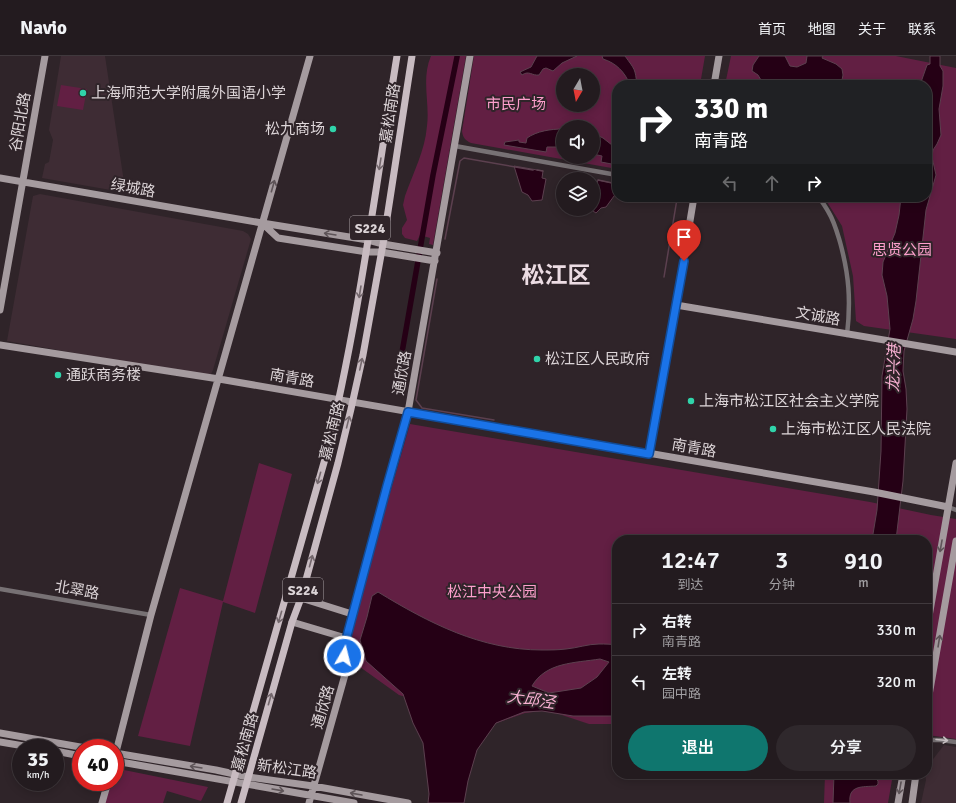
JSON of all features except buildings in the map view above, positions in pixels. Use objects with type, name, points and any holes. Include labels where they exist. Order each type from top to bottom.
[{"type":"main road","name":"嘉松南路","points":[[226,803],[324,459],[339,400],[359,297],[397,56]]},
{"type":"main road","name":"嘉松南路","points":[[241,803],[292,622],[301,598],[353,402],[383,244],[412,56]]},
{"type":"street","name":"谷阳北路","points":[[0,310],[45,56]]},
{"type":"street","points":[[119,739],[151,615],[310,56]]},
{"type":"street","name":"通欣路","points":[[310,799],[348,664],[343,651],[352,614],[408,412],[432,261],[455,146],[470,56]]},
{"type":"street","points":[[715,80],[719,56]]},
{"type":"street","points":[[455,146],[612,174]]},
{"type":"street","name":"绿城路","points":[[0,178],[368,240],[434,253]]},
{"type":"street","points":[[649,454],[693,202]]},
{"type":"street","points":[[822,202],[830,214],[846,264],[849,290],[849,320],[847,334]]},
{"type":"street","points":[[262,223],[278,238],[366,252],[381,252],[432,261]]},
{"type":"street","name":"文诚路","points":[[676,305],[956,352]]},
{"type":"street","name":"南青路","points":[[0,345],[353,402],[874,492],[948,507],[956,510]]},
{"type":"street","points":[[932,599],[956,463]]},
{"type":"street","points":[[932,678],[956,541]]},
{"type":"street","name":"北翠路","points":[[0,589],[151,615]]},
{"type":"street","points":[[301,598],[352,614]]},
{"type":"street","points":[[292,622],[346,638]]},
{"type":"street","points":[[0,733],[72,746]]},
{"type":"street","points":[[932,740],[956,742]]},
{"type":"street","points":[[0,742],[12,744]]},
{"type":"street","name":"新松江路","points":[[124,755],[216,770],[248,777],[314,786],[408,803]]},
{"type":"street","name":"新松江路","points":[[124,763],[232,782],[310,799],[354,803]]},
{"type":"street","points":[[898,803],[902,779]]},
{"type":"street","points":[[912,803],[915,779]]},
{"type":"street","points":[[102,803],[105,791]]},
{"type":"shaded area","name":"上海师范大学附属外国语小学","points":[[61,56],[105,56],[124,182],[122,192],[42,178],[45,164],[49,162],[53,140],[49,130]]},
{"type":"shaded area","points":[[40,194],[243,231],[248,234],[251,239],[211,374],[205,376],[7,341],[33,196]]},
{"type":"shaded area","points":[[944,745],[956,747],[956,803],[921,803],[926,779],[932,779],[932,761]]},
{"type":"green space","points":[[431,56],[466,56],[433,245],[429,244],[430,238],[420,235],[417,241],[405,238],[402,234],[402,228],[407,220],[403,205],[405,196],[426,135],[428,117],[426,82],[428,65]]},
{"type":"green space","name":"市民广场","points":[[474,56],[705,56],[701,80],[612,80],[612,168],[589,164],[600,164],[600,120],[556,120],[556,158],[471,143],[465,138],[462,131]]},
{"type":"green space","name":"思贤公园","points":[[731,56],[896,56],[956,68],[956,339],[864,326],[856,321],[853,276],[842,226],[827,202],[932,202],[932,80],[726,80]]},
{"type":"green space","points":[[61,85],[87,89],[83,110],[57,106]]},
{"type":"green space","name":"松江中央公园","points":[[410,424],[870,502],[956,519],[956,739],[932,736],[932,535],[612,535],[612,724],[589,724],[559,714],[542,711],[525,713],[497,723],[399,695],[346,657],[357,607]]},
{"type":"green space","points":[[259,463],[292,474],[255,613],[223,602],[190,746],[138,736],[180,588],[223,601]]},
{"type":"green space","points":[[124,770],[208,787],[201,801],[167,791],[163,803],[105,803],[109,791],[124,791]]},
{"type":"green space","points":[[825,779],[892,779],[888,803],[824,803]]},
{"type":"water","points":[[537,56],[577,56],[562,63],[553,71],[546,68],[543,69],[539,75],[527,73],[522,75],[520,72],[531,67]]},
{"type":"water","points":[[602,56],[625,56],[634,69],[636,80],[628,80],[620,69],[603,59]]},
{"type":"water","points":[[759,56],[785,56],[790,66],[797,67],[806,63],[807,56],[823,56],[822,58],[836,64],[842,69],[843,75],[842,80],[761,80],[758,75],[752,71],[753,65]]},
{"type":"water","points":[[930,56],[940,56],[940,66],[943,71],[943,86],[939,109],[941,135],[933,150],[932,157],[932,80],[922,80],[927,65],[930,64]]},
{"type":"water","points":[[549,130],[556,130],[556,147],[547,147],[546,152],[504,145],[505,142],[519,140],[519,142],[526,143],[527,138]]},
{"type":"water","points":[[600,136],[612,145],[612,164],[601,162],[602,156],[600,156]]},
{"type":"water","points":[[932,157],[936,175],[932,189]]},
{"type":"water","points":[[514,166],[543,171],[542,178],[546,179],[542,200],[532,201],[528,195],[522,192]]},
{"type":"water","points":[[600,180],[612,183],[612,199],[606,207],[600,209]]},
{"type":"water","name":"龙兴港","points":[[900,202],[928,202],[926,210],[916,301],[913,319],[904,351],[903,371],[907,409],[903,481],[897,535],[873,535],[877,510],[881,451],[882,376],[890,329],[887,296],[882,275],[883,262],[895,233]]},
{"type":"water","name":"大邱泾","points":[[378,592],[436,624],[456,633],[498,645],[520,649],[557,650],[595,644],[612,644],[612,716],[573,716],[542,711],[524,712],[496,723],[477,750],[468,781],[464,803],[428,803],[429,794],[423,743],[413,723],[403,694],[366,661],[360,640],[372,596]],"holes":[[[600,659],[609,662],[597,677],[581,688],[549,693],[532,686],[545,672],[562,665]]]},
{"type":"water","points":[[834,779],[876,779],[878,781],[876,786],[861,787],[854,790],[851,793],[850,803],[833,803]]},
{"type":"waterway","points":[[400,364],[433,175],[457,57]]},
{"type":"waterway","points":[[445,239],[460,161],[464,158],[533,170]]},
{"type":"waterway","points":[[537,170],[543,171]]},
{"type":"waterway","points":[[600,180],[612,183]]},
{"type":"waterway","points":[[664,277],[676,202]]},
{"type":"waterway","points":[[437,279],[416,400],[422,408],[494,420]]},
{"type":"place","name":"上海师范大学附属外国语小学","points":[[83,93]]},
{"type":"place","name":"松九商场","points":[[333,129]]},
{"type":"place","name":"松江区人民政府","points":[[537,359]]},
{"type":"place","name":"通跃商务楼","points":[[58,375]]},
{"type":"place","name":"上海市松江区社会主义学院","points":[[691,401]]},
{"type":"place","name":"上海市松江区人民法院","points":[[773,429]]},
{"type":"district","name":"松江区","points":[[556,275]]},
{"type":"route","points":[[344,656],[343,651],[352,614],[408,412],[649,454],[684,261]]}]
